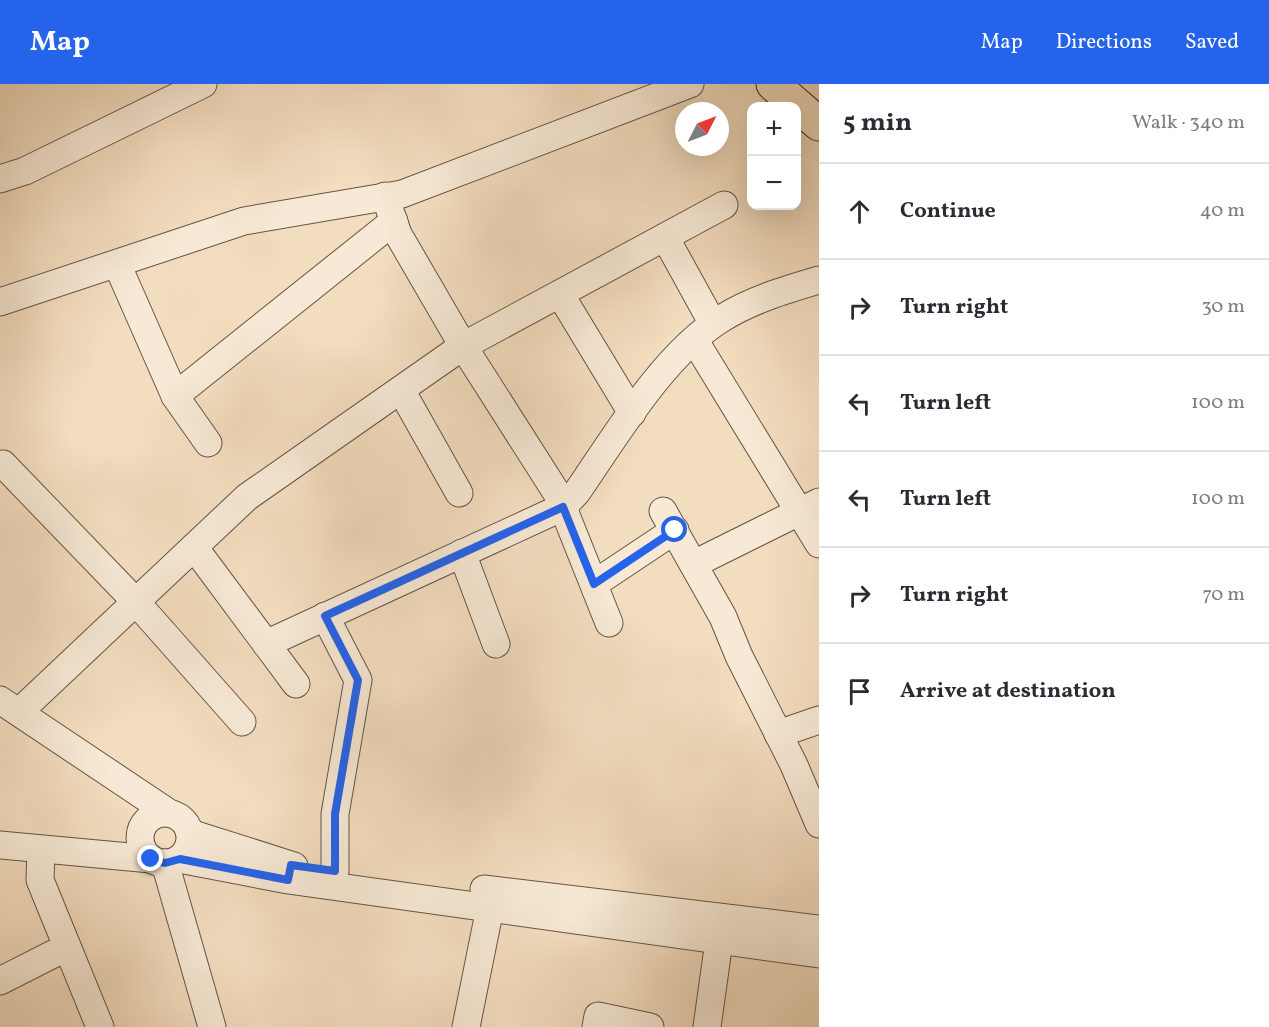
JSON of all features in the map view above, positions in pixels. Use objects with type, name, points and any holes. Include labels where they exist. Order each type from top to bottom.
[{"type":"highway","points":[[772,84],[819,124]]},
{"type":"street","points":[[0,179],[25,171],[202,84]]},
{"type":"street","points":[[0,302],[244,221],[402,195],[690,84]]},
{"type":"street","points":[[385,196],[398,234],[463,346],[558,495],[609,623]]},
{"type":"street","points":[[165,860],[189,848],[190,833],[182,820],[10,706],[136,602],[247,497],[463,346],[724,205]]},
{"type":"street","points":[[175,396],[394,221]]},
{"type":"street","points":[[665,237],[704,333],[809,507],[819,544]]},
{"type":"street","points":[[117,264],[175,396],[208,443]]},
{"type":"street","points":[[266,644],[563,507],[578,492],[653,382],[704,333],[769,295],[819,280]]},
{"type":"street","points":[[560,294],[632,413]]},
{"type":"street","points":[[401,390],[459,493]]},
{"type":"street","points":[[0,466],[3,464],[136,602],[242,722]]},
{"type":"street","points":[[694,564],[809,507]]},
{"type":"street","points":[[594,584],[669,521],[723,617],[739,656],[819,824]]},
{"type":"street","points":[[194,547],[296,684]]},
{"type":"street","points":[[462,553],[496,644]]},
{"type":"street","points":[[325,616],[358,680],[335,814],[335,871]]},
{"type":"street","points":[[778,734],[819,720]]},
{"type":"street","points":[[169,813],[154,815],[148,819],[141,832],[142,847],[165,860],[212,1027]]},
{"type":"street","points":[[190,833],[289,873],[335,871],[819,929]]},
{"type":"street","points":[[0,845],[289,873],[490,908],[819,954]]},
{"type":"street","points":[[41,850],[40,880],[100,1027]]},
{"type":"street","points":[[465,1027],[490,908]]},
{"type":"street","points":[[707,1027],[718,941]]},
{"type":"street","points":[[0,981],[67,947]]},
{"type":"street","points":[[596,1027],[598,1016],[650,1027]]},
{"type":"route","points":[[151,859],[165,863],[180,859],[288,880],[291,865],[335,871],[335,814],[358,680],[325,616],[563,507],[594,584],[675,530]]}]
